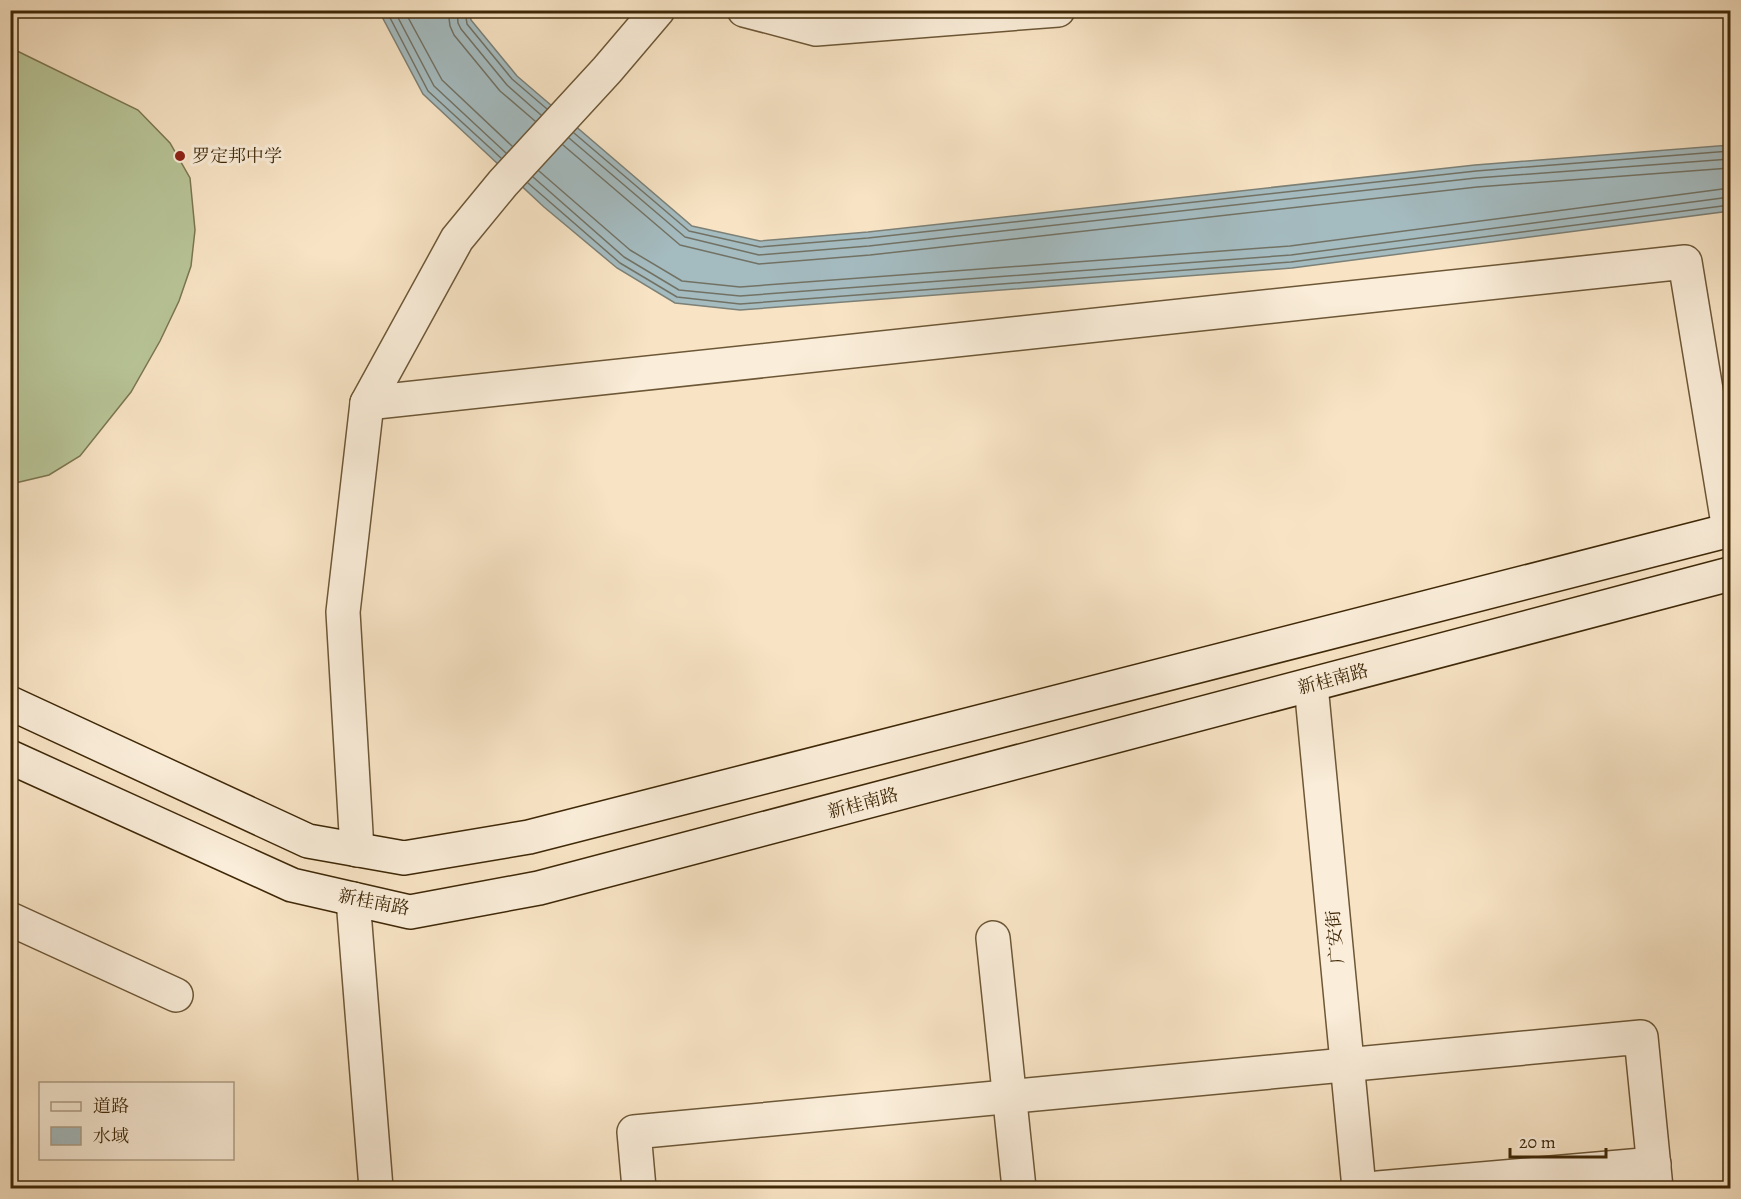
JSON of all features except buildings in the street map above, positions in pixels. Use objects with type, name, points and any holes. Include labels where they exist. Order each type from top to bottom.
[{"type":"street","points":[[357,849],[343,612],[366,403],[457,239],[503,183],[607,70],[658,10]]},
{"type":"street","points":[[744,10],[816,29],[1058,10]]},
{"type":"street","points":[[10,703],[308,841],[404,858],[529,837],[1730,530],[1685,262],[366,403]]},
{"type":"street","name":"新桂南路","points":[[10,757],[292,885],[410,912],[539,888],[1731,574]]},
{"type":"street","name":"广安街","points":[[1311,685],[1359,1188]]},
{"type":"street","points":[[352,899],[376,1188]]},
{"type":"street","points":[[10,919],[176,995]]},
{"type":"street","points":[[993,938],[1019,1188]]},
{"type":"street","points":[[639,1188],[634,1132],[1641,1037],[1655,1176],[1378,1188]]},
{"type":"green space","points":[[11,48],[138,110],[170,143],[190,178],[195,230],[191,266],[179,301],[160,341],[131,392],[80,456],[49,475],[11,484]]},
{"type":"water","points":[[379,11],[470,11],[471,20],[517,76],[692,226],[760,241],[868,232],[1475,165],[1730,145],[1730,211],[1292,268],[740,310],[675,303],[617,268],[544,207],[423,94]]},
{"type":"place","name":"罗定邦中学","points":[[180,156]]}]
